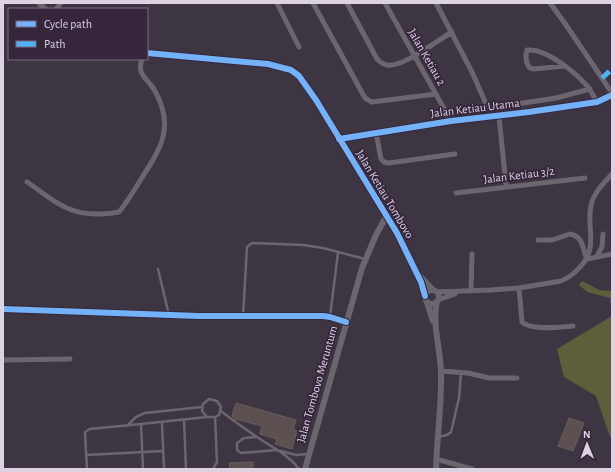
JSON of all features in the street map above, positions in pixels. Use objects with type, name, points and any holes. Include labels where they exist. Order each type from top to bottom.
[{"type":"street","points":[[278,3],[299,47]]},
{"type":"street","points":[[313,3],[365,98],[372,102],[436,94]]},
{"type":"street","points":[[347,3],[377,59],[385,65],[398,64],[415,56],[452,32]]},
{"type":"street","name":"Jalan Ketiau 2","points":[[385,3],[452,121]]},
{"type":"street","points":[[436,3],[480,87],[487,106],[492,108],[556,98],[590,89]]},
{"type":"street","points":[[550,3],[612,94]]},
{"type":"street","points":[[564,66],[534,69],[530,68],[528,66],[526,54],[527,50],[533,49],[542,53],[564,66],[576,74],[590,89],[596,102]]},
{"type":"street","name":"Jalan Ketiau Tombovo","points":[[148,53],[268,64],[291,70],[299,76],[306,84],[397,233],[416,273],[434,324]]},
{"type":"street","points":[[27,182],[72,211],[111,214],[119,212],[159,151],[164,133],[161,103],[156,92],[141,74],[139,69],[142,60]]},
{"type":"street","name":"Jalan Ketiau Utama","points":[[339,139],[452,121],[596,102],[612,94]]},
{"type":"street","points":[[499,116],[506,186]]},
{"type":"street","points":[[376,133],[381,159],[384,162],[389,163],[455,154]]},
{"type":"street","points":[[462,292],[438,300],[432,304],[426,299],[428,291],[462,292],[519,288],[561,281],[572,275],[587,259],[590,250],[592,200],[595,194],[612,174]]},
{"type":"street","name":"Jalan Ketiau 3/2","points":[[456,193],[585,178]]},
{"type":"street","name":"Jalan Tombovo Meruntum","points":[[305,469],[362,268],[386,217]]},
{"type":"street","points":[[597,256],[602,247],[603,234]]},
{"type":"street","points":[[538,240],[552,240],[567,235],[573,235],[584,245],[584,252],[587,259]]},
{"type":"street","points":[[471,291],[472,254]]},
{"type":"street","points":[[587,259],[612,254]]},
{"type":"street","name":"Jalan Ketiau Tombovo","points":[[416,273],[435,291]]},
{"type":"street","points":[[519,288],[522,322],[526,325],[548,327],[573,326]]},
{"type":"street","points":[[435,291],[438,296],[438,300]]},
{"type":"street","name":"Jalan Ketiau Tombovo","points":[[436,469],[441,390],[441,371],[434,324],[434,314],[438,300]]},
{"type":"street","points":[[3,309],[169,315],[330,317],[346,322]]},
{"type":"street","points":[[3,360],[70,359]]},
{"type":"street","points":[[441,371],[461,372],[488,378],[517,378]]},
{"type":"street","points":[[436,459],[472,469]]},
{"type":"lane","points":[[243,316],[247,246],[252,243],[303,244],[366,259]]},
{"type":"lane","points":[[330,317],[338,252]]},
{"type":"lane","points":[[158,269],[169,315]]},
{"type":"lane","points":[[438,438],[451,432],[459,398],[461,372]]},
{"type":"lane","points":[[207,417],[204,415],[202,407],[206,401],[213,399],[219,403],[221,411],[278,450],[292,461],[299,469]]},
{"type":"lane","points":[[127,426],[136,417],[145,413],[202,407]]},
{"type":"lane","points":[[87,469],[85,432],[90,429],[215,417],[221,411]]},
{"type":"lane","points":[[212,469],[217,462],[215,417]]},
{"type":"lane","points":[[184,420],[186,469]]},
{"type":"lane","points":[[162,423],[164,469]]},
{"type":"lane","points":[[141,424],[143,469]]},
{"type":"lane","points":[[257,437],[239,440],[237,443],[237,450],[241,453],[278,450],[296,455],[309,454]]},
{"type":"lane","points":[[86,455],[163,451]]},
{"type":"green space","points":[[582,281],[599,290],[612,291],[612,314],[610,298],[587,292],[579,285]]},
{"type":"green space","points":[[612,316],[612,436],[610,437],[596,396],[564,377],[557,349]]},
{"type":"building","points":[[236,403],[296,420],[293,430],[297,431],[292,449],[275,444],[277,439],[260,434],[262,426],[235,419],[232,416]]},
{"type":"building","points":[[569,418],[584,423],[573,451],[558,446]]},
{"type":"building","points":[[253,462],[253,469],[230,469],[229,463]]},
{"type":"marked path","points":[[602,78],[612,69]]},
{"type":"cycle path","points":[[148,53],[268,64],[291,70],[299,76],[316,100],[397,233],[421,282],[425,296]]},
{"type":"cycle path","points":[[339,139],[451,121],[597,102],[612,95]]},
{"type":"cycle path","points":[[3,309],[199,316],[323,316],[346,322]]}]
